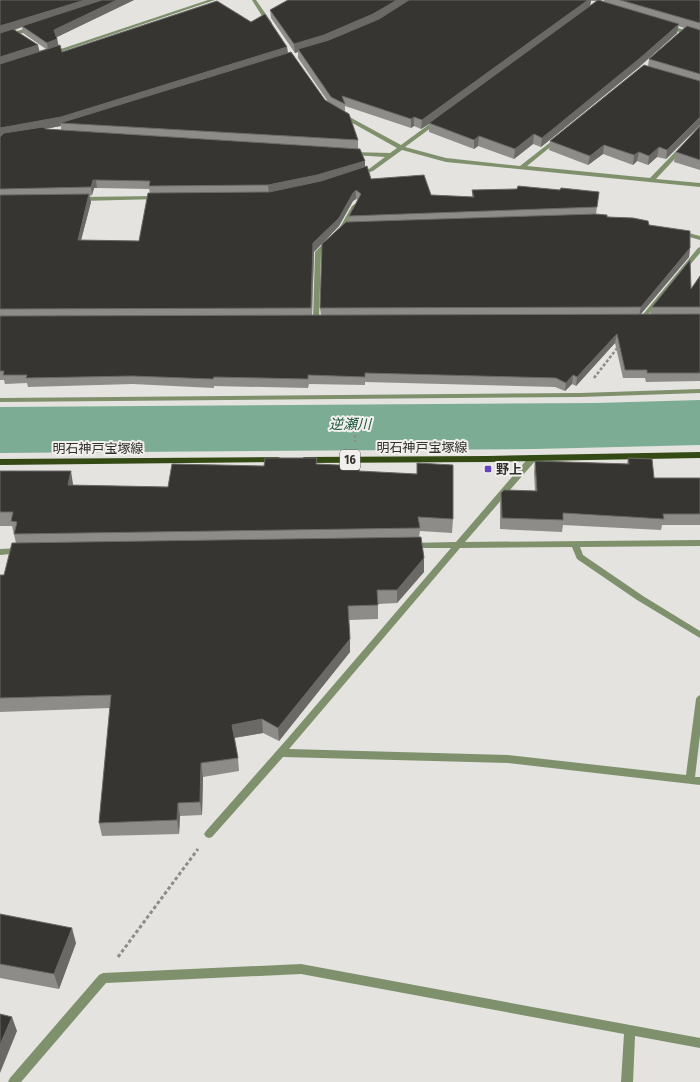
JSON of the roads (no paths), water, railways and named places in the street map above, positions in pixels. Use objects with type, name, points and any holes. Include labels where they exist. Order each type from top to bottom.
[{"type":"main road","name":"明石神戸宝塚線","points":[[0,462],[533,458],[700,454]]},
{"type":"street","points":[[48,54],[213,0]]},
{"type":"street","points":[[254,0],[271,26]]},
{"type":"street","points":[[662,25],[700,36]]},
{"type":"street","points":[[0,38],[38,26]]},
{"type":"street","points":[[679,36],[684,31]]},
{"type":"street","points":[[16,33],[23,37]]},
{"type":"street","points":[[335,112],[401,148],[446,160],[700,185]]},
{"type":"street","points":[[348,177],[371,170],[389,155],[445,116]]},
{"type":"street","points":[[522,167],[564,133]]},
{"type":"street","points":[[652,180],[689,140]]},
{"type":"street","points":[[342,152],[389,155]]},
{"type":"street","points":[[71,199],[166,198]]},
{"type":"street","points":[[316,320],[318,252],[338,232],[357,202]]},
{"type":"street","points":[[338,232],[351,227]]},
{"type":"street","points":[[671,231],[700,238]]},
{"type":"street","points":[[633,320],[644,320],[700,249]]},
{"type":"street","points":[[308,320],[324,320]]},
{"type":"street","points":[[0,400],[580,395],[700,391]]},
{"type":"street","points":[[209,834],[282,753],[457,544],[533,458]]},
{"type":"street","points":[[575,543],[580,557],[640,598],[700,635]]},
{"type":"street","points":[[402,545],[700,543]]},
{"type":"street","points":[[0,552],[32,551]]},
{"type":"street","points":[[282,753],[508,759],[695,780],[700,699]]},
{"type":"street","points":[[14,1082],[102,978],[301,969],[700,1042]]},
{"type":"street","points":[[627,1082],[630,1029]]},
{"type":"water","name":"逆瀬川","points":[[700,400],[700,445],[535,449],[0,453],[0,407],[596,403]]},
{"type":"place","name":"野上","points":[[488,469]]}]
